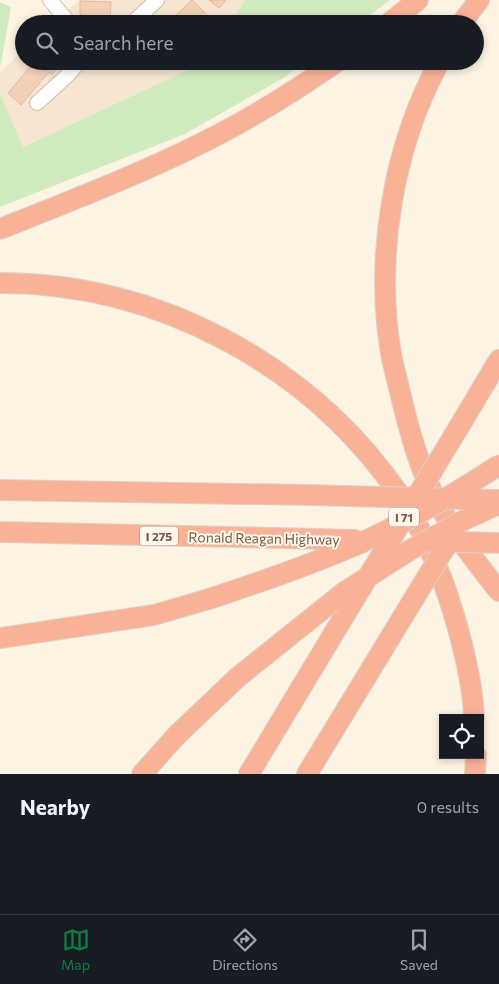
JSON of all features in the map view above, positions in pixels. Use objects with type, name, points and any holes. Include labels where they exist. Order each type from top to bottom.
[{"type":"highway","points":[[399,15],[418,0]]},
{"type":"highway","points":[[468,15],[479,0]]},
{"type":"highway","points":[[0,229],[142,171],[204,142],[274,103],[324,70]]},
{"type":"highway","points":[[436,70],[412,122],[393,193],[386,268],[388,325],[392,359],[408,425],[428,483],[457,537],[499,591]]},
{"type":"highway","points":[[0,283],[27,283],[83,289],[136,302],[179,317],[226,339],[255,356],[280,373],[325,410],[393,487],[421,533],[439,571],[452,608],[467,662],[474,714]]},
{"type":"highway","name":"I 71","points":[[249,774],[499,360]]},
{"type":"highway","points":[[0,638],[154,616],[279,575],[361,542],[410,518],[458,492],[496,467]]},
{"type":"highway","points":[[307,774],[496,467]]},
{"type":"highway","points":[[0,490],[499,500]]},
{"type":"highway","points":[[142,774],[177,735],[238,676],[344,593],[410,550],[464,520],[499,504]]},
{"type":"highway","name":"Ronald Reagan Highway","points":[[0,532],[499,543]]},
{"type":"highway","points":[[475,774],[476,759]]},
{"type":"street","points":[[50,0],[62,15]]},
{"type":"street","points":[[141,15],[157,0]]},
{"type":"street","points":[[37,103],[72,70]]},
{"type":"shaded area","points":[[79,0],[245,0],[236,15],[62,15]]},
{"type":"shaded area","points":[[15,58],[15,70],[188,70],[23,147],[0,93],[0,72]]},
{"type":"green space","points":[[245,0],[390,0],[370,15],[236,15]]},
{"type":"green space","points":[[0,2],[11,7],[0,69]]},
{"type":"green space","points":[[188,70],[294,70],[185,134],[0,207],[0,93],[23,147]]},
{"type":"building","points":[[192,0],[207,15],[176,15]]},
{"type":"building","points":[[209,0],[226,0],[219,8]]},
{"type":"building","points":[[80,1],[111,2],[110,15],[80,14]]},
{"type":"building","points":[[27,70],[56,70],[52,74],[49,72],[21,105],[8,93]]}]
